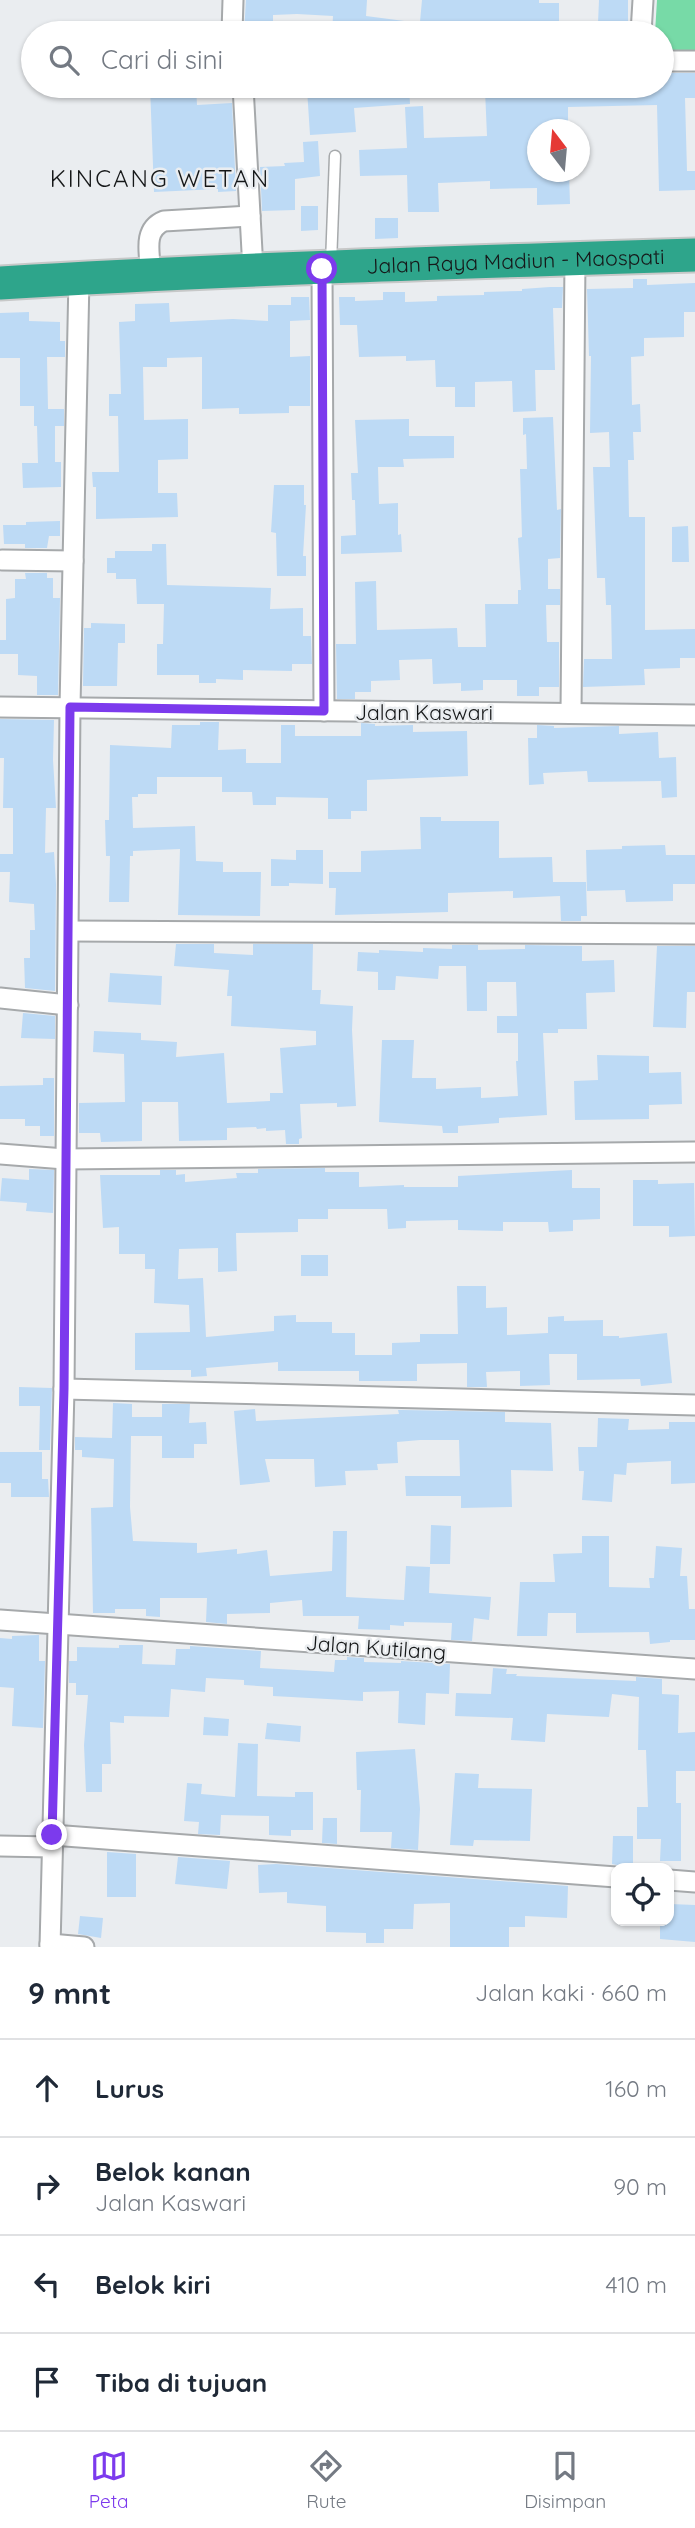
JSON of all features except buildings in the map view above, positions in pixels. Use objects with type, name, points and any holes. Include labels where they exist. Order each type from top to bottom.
[{"type":"highway","name":"Jalan Raya Madiun - Maospati","points":[[0,283],[253,270],[695,255]]},
{"type":"street","points":[[232,21],[233,0]]},
{"type":"street","points":[[642,21],[643,0]]},
{"type":"street","points":[[674,61],[695,61]]},
{"type":"street","points":[[244,98],[253,270]]},
{"type":"street","points":[[151,275],[150,233],[154,225],[164,220],[250,216]]},
{"type":"street","points":[[571,713],[575,259]]},
{"type":"street","points":[[324,711],[327,269]]},
{"type":"street","points":[[79,278],[70,707],[64,1389],[50,1945],[84,1947]]},
{"type":"street","points":[[2,560],[73,561]]},
{"type":"street","name":"Jalan Kaswari","points":[[0,706],[695,715]]},
{"type":"street","points":[[69,932],[695,934]]},
{"type":"street","points":[[0,998],[68,1005]]},
{"type":"street","points":[[0,1154],[65,1159],[695,1152]]},
{"type":"street","points":[[64,1389],[695,1405]]},
{"type":"street","name":"Jalan Kutilang","points":[[0,1620],[695,1669]]},
{"type":"street","points":[[0,1846],[52,1841],[611,1877]]},
{"type":"street","points":[[674,1881],[695,1882]]},
{"type":"lane","points":[[327,269],[335,156]]},
{"type":"green space","points":[[657,0],[695,0],[695,54],[674,53],[674,21],[656,21]]},
{"type":"district","name":"KINCANG WETAN","points":[[160,178]]},
{"type":"route","points":[[52,1835],[64,1389],[70,707],[324,711],[322,269]]}]
